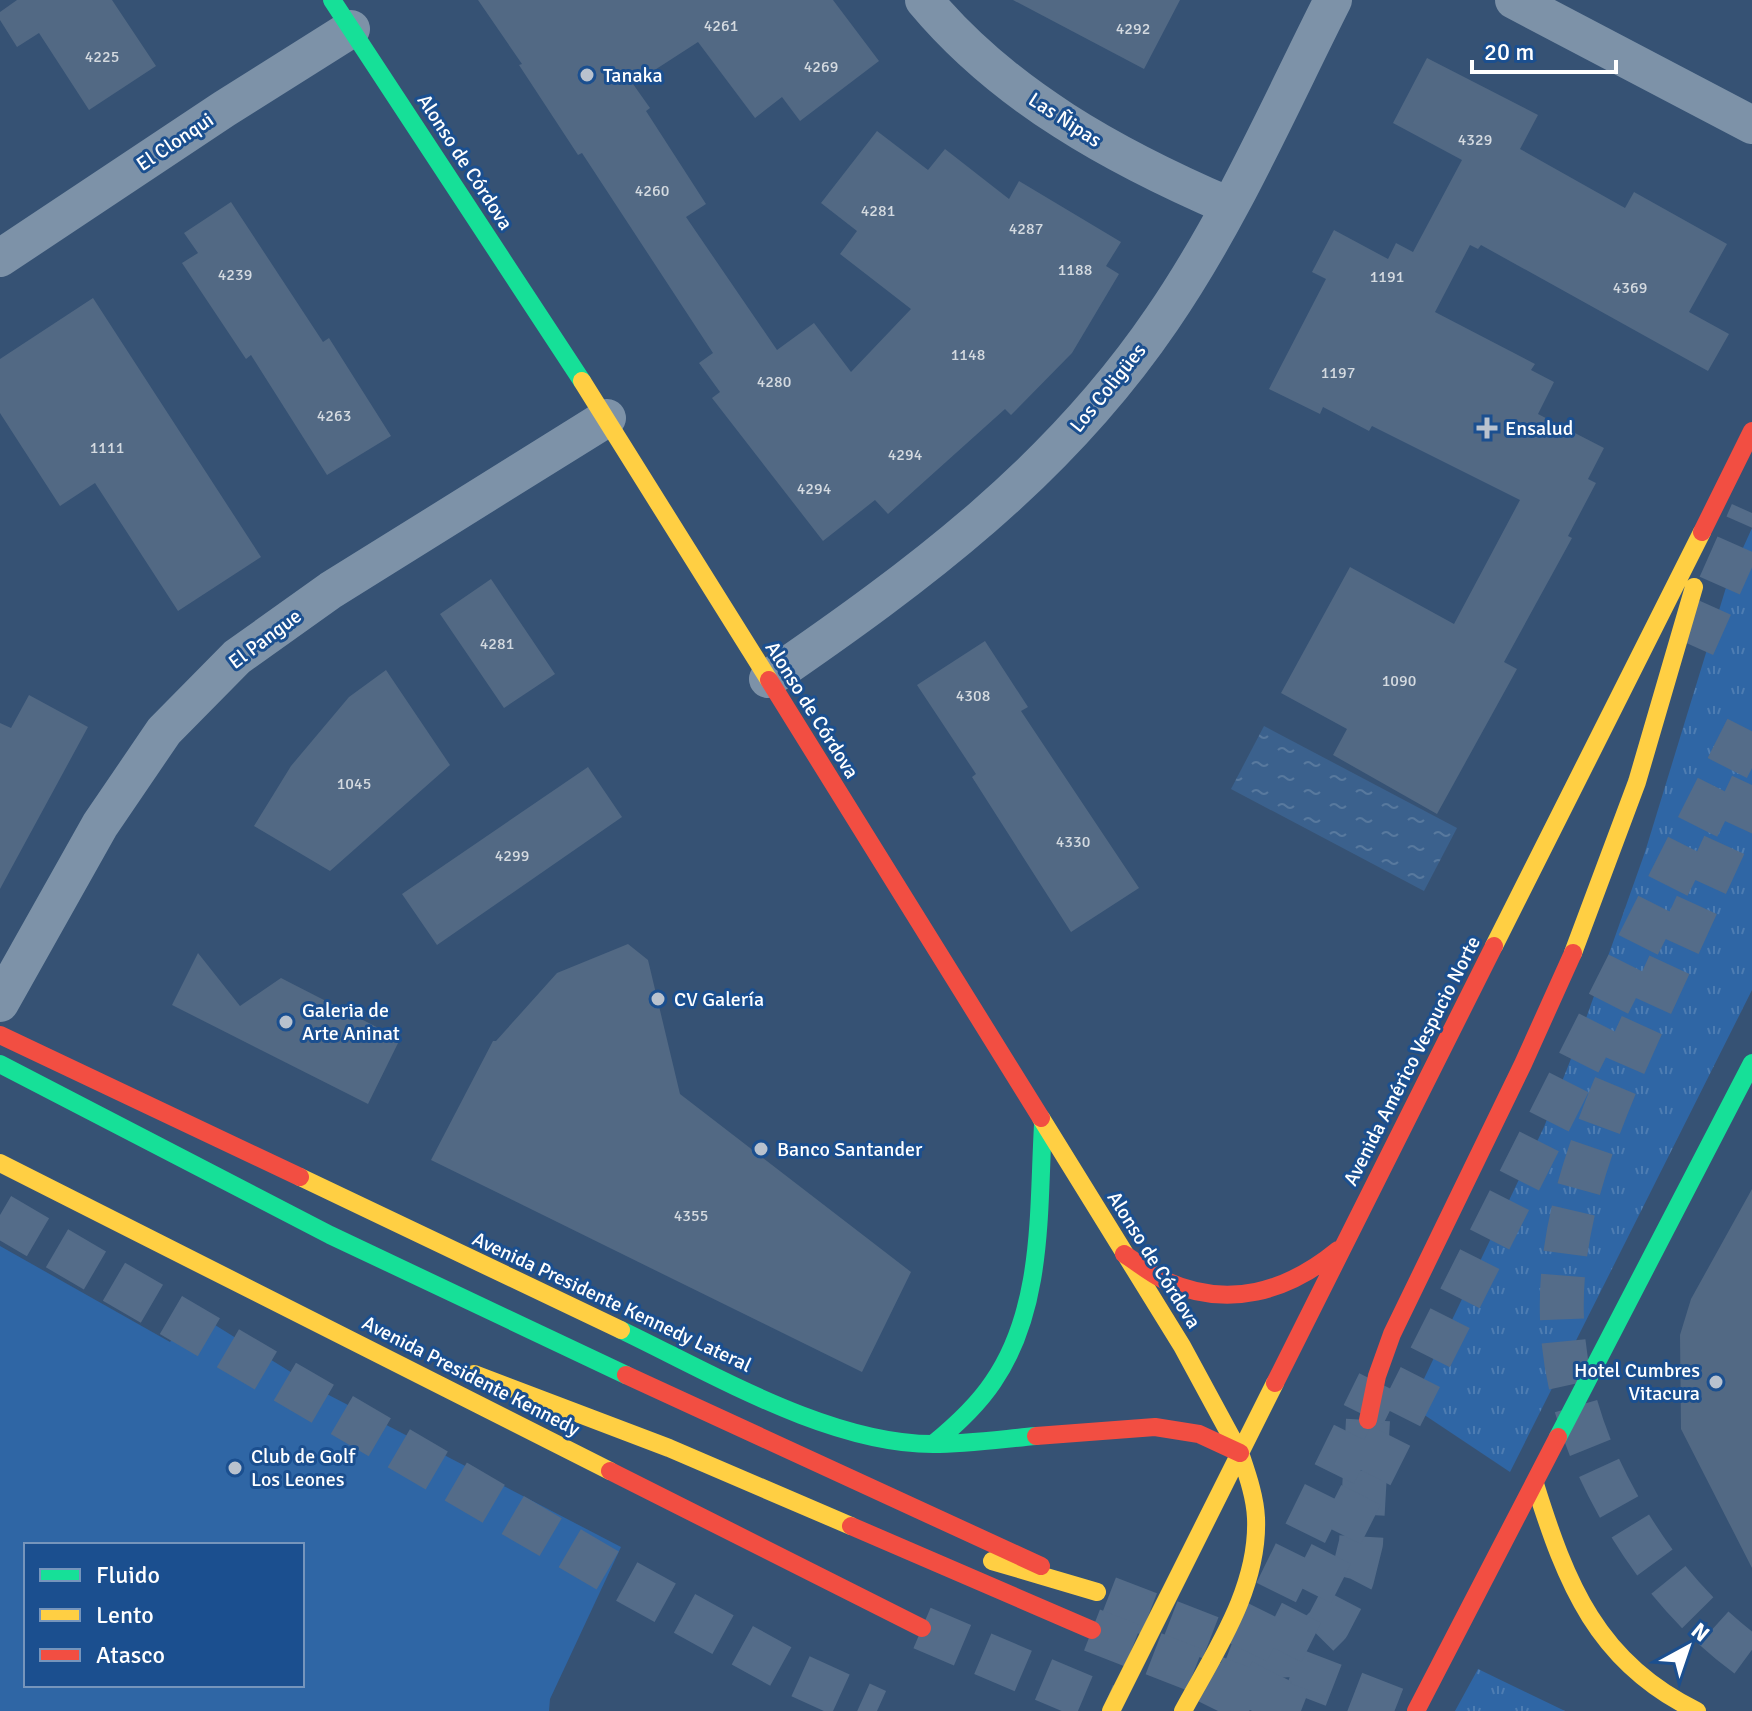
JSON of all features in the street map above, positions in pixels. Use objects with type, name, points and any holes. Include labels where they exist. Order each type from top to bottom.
[{"type":"main road","name":"Alonso de Córdova","points":[[341,14],[607,418],[1182,1346],[1240,1453],[1255,1504],[1254,1551],[1245,1584],[1228,1625],[1183,1711]]},
{"type":"main road","name":"Avenida Américo Vespucio Norte","points":[[1111,1711],[1752,431]]},
{"type":"main road","points":[[1368,1420],[1377,1376],[1392,1334],[1558,987],[1608,867],[1669,683],[1716,504]]},
{"type":"main road","name":"Avenida Presidente Kennedy Lateral","points":[[0,1035],[801,1415],[858,1434],[933,1444],[1155,1427],[1199,1434],[1240,1453]]},
{"type":"main road","points":[[0,1064],[330,1235],[1102,1595],[977,1556]]},
{"type":"main road","points":[[1416,1711],[1750,1072]]},
{"type":"main road","points":[[933,1444],[958,1423],[988,1389],[1009,1355],[1022,1320],[1038,1221],[1043,1125]]},
{"type":"main road","name":"Avenida Presidente Kennedy","points":[[0,1163],[922,1628]]},
{"type":"main road","points":[[1124,1254],[1164,1281],[1211,1295],[1230,1296],[1273,1291],[1296,1282],[1318,1269],[1345,1243]]},
{"type":"main road","points":[[273,1301],[422,1355]]},
{"type":"main road","points":[[451,1366],[669,1448],[1092,1630]]},
{"type":"main road","points":[[1535,1484],[1565,1572],[1579,1600],[1610,1647],[1645,1682],[1697,1711]]},
{"type":"main road","points":[[797,1502],[947,1547]]},
{"type":"street","name":"Las Ñipas","points":[[924,0],[945,25],[994,71],[1055,117],[1124,157],[1229,206]]},
{"type":"street","name":"Los Coligües","points":[[768,679],[934,559],[1002,503],[1045,462],[1124,371],[1197,263],[1333,0]]},
{"type":"street","points":[[1514,0],[1752,125]]},
{"type":"street","name":"El Clonqui","points":[[0,258],[260,85],[341,14]]},
{"type":"street","name":"El Pangue","points":[[0,1003],[100,825],[164,731],[237,657],[331,590],[607,418]]},
{"type":"green space","points":[[1752,528],[1752,990],[1510,1472],[1411,1406],[1544,1127],[1578,1041],[1645,852],[1728,581]]},
{"type":"green space","name":"Club de Golf Los Leones","points":[[0,1246],[170,1342],[191,1310],[323,1392],[621,1547],[550,1699],[549,1711],[0,1711]]},
{"type":"green space","points":[[1478,1669],[1565,1711],[1455,1711]]},
{"type":"water","points":[[1264,726],[1457,828],[1424,891],[1231,789]]},
{"type":"building","points":[[17,0],[112,0],[156,66],[89,110],[39,33],[17,47],[0,20],[0,12]]},
{"type":"building","points":[[478,0],[833,0],[879,61],[800,121],[782,97],[755,118],[698,42],[633,84],[650,108],[646,111],[706,204],[686,217],[777,350],[814,323],[851,372],[911,309],[840,254],[857,231],[821,203],[877,131],[928,170],[945,149],[1009,199],[1019,181],[1121,242],[1106,266],[1119,274],[1072,353],[1011,415],[1005,409],[888,514],[875,500],[823,541],[712,398],[720,392],[699,363],[713,353],[582,153],[578,155]]},
{"type":"building","points":[[1013,0],[1180,0],[1144,69]]},
{"type":"building","points":[[1427,58],[1538,115],[1520,149],[1625,208],[1634,192],[1727,244],[1689,312],[1729,334],[1708,371],[1481,245],[1478,249],[1470,245],[1435,312],[1535,364],[1531,370],[1554,382],[1538,414],[1604,448],[1588,479],[1596,483],[1568,536],[1572,538],[1504,662],[1517,669],[1437,814],[1333,755],[1347,729],[1281,693],[1350,567],[1454,624],[1520,500],[1372,426],[1369,431],[1323,407],[1320,414],[1269,389],[1326,279],[1312,272],[1334,230],[1388,259],[1396,243],[1413,252],[1462,160],[1393,123]]},
{"type":"building","points":[[231,202],[323,342],[329,338],[391,436],[327,475],[251,355],[246,359],[182,263],[198,253],[184,233]]},
{"type":"building","points":[[93,298],[261,557],[178,611],[95,483],[60,506],[0,413],[0,359]]},
{"type":"building","points":[[491,579],[555,674],[504,708],[440,614]]},
{"type":"building","points":[[985,641],[1028,707],[1021,711],[1139,888],[1071,932],[972,777],[976,774],[917,685]]},
{"type":"building","points":[[386,670],[450,765],[330,871],[254,826],[291,766],[349,697]]},
{"type":"building","points":[[29,695],[88,727],[0,889],[0,723],[11,728]]},
{"type":"building","points":[[588,767],[622,817],[437,945],[402,894]]},
{"type":"building","points":[[628,944],[648,960],[680,1094],[911,1272],[862,1372],[431,1160],[493,1041],[557,973]]},
{"type":"building","name":"Galeria de Arte Aninat","points":[[198,953],[240,1006],[281,978],[400,1039],[368,1104],[172,1005]]},
{"type":"building","name":"Hotel Cumbres Vitacura","points":[[1752,1189],[1752,1568],[1681,1429],[1680,1335],[1691,1299]]},
{"type":"tunnel","points":[[1693,646],[1752,513]]},
{"type":"tunnel","points":[[1252,1711],[1752,719]]},
{"type":"tunnel","points":[[1752,785],[1622,1070],[1597,1132],[1578,1192],[1566,1252],[1562,1313],[1568,1374],[1587,1438],[1618,1505],[1645,1549],[1676,1590],[1712,1626],[1752,1659]]},
{"type":"tunnel","points":[[0,1215],[624,1580],[789,1671],[877,1711]]},
{"type":"tunnel","points":[[1218,1711],[1379,1383]]},
{"type":"tunnel","points":[[1259,1657],[1291,1655],[1302,1651],[1328,1625],[1352,1579],[1361,1543],[1368,1420]]},
{"type":"tunnel","points":[[1108,1598],[1400,1711]]},
{"type":"tunnel","points":[[922,1628],[1118,1711]]},
{"type":"tunnel","points":[[1092,1630],[1301,1711]]},
{"type":"traffic: fast","points":[[332,0],[582,381]]},
{"type":"traffic: fast","points":[[1558,1437],[1752,1063]]},
{"type":"traffic: fast","points":[[0,1064],[330,1235],[626,1375]]},
{"type":"traffic: fast","points":[[933,1444],[987,1391],[1010,1353],[1022,1323],[1035,1258],[1043,1125]]},
{"type":"traffic: fast","points":[[621,1330],[773,1404],[854,1432],[894,1441],[933,1444],[1036,1436]]},
{"type":"traffic: slow","points":[[582,381],[769,680]]},
{"type":"traffic: slow","points":[[1494,946],[1702,532]]},
{"type":"traffic: slow","points":[[1573,953],[1637,782],[1694,587]]},
{"type":"traffic: slow","points":[[1041,1118],[1182,1346],[1240,1453]]},
{"type":"traffic: slow","points":[[0,1163],[610,1471]]},
{"type":"traffic: slow","points":[[300,1177],[621,1330]]},
{"type":"traffic: slow","points":[[474,1374],[669,1448],[851,1526]]},
{"type":"traffic: slow","points":[[1111,1711],[1275,1383]]},
{"type":"traffic: slow","points":[[1183,1711],[1233,1619],[1250,1569],[1256,1518],[1240,1453]]},
{"type":"traffic: slow","points":[[1535,1484],[1559,1554],[1590,1617],[1634,1669],[1663,1692],[1697,1711]]},
{"type":"traffic: slow","points":[[992,1561],[1097,1592]]},
{"type":"traffic: jam","points":[[1702,532],[1752,431]]},
{"type":"traffic: jam","points":[[769,680],[1041,1118]]},
{"type":"traffic: jam","points":[[1275,1383],[1494,946]]},
{"type":"traffic: jam","points":[[1368,1420],[1377,1376],[1392,1334],[1523,1064],[1573,953]]},
{"type":"traffic: jam","points":[[0,1035],[300,1177]]},
{"type":"traffic: jam","points":[[1124,1254],[1166,1281],[1212,1294],[1234,1295],[1278,1286],[1319,1265],[1338,1250]]},
{"type":"traffic: jam","points":[[626,1375],[1041,1566]]},
{"type":"traffic: jam","points":[[1036,1436],[1155,1427],[1199,1434],[1240,1453]]},
{"type":"traffic: jam","points":[[1416,1711],[1558,1437]]},
{"type":"traffic: jam","points":[[610,1471],[922,1628]]},
{"type":"traffic: jam","points":[[851,1526],[1092,1630]]},
{"type":"place","name":"Tanaka","points":[[587,75]]},
{"type":"place","name":"Ensalud","points":[[1487,428]]},
{"type":"place","name":"CV Galería","points":[[658,999]]},
{"type":"place","name":"Galeria de Arte Aninat","points":[[286,1022]]},
{"type":"place","name":"Banco Santander","points":[[761,1149]]},
{"type":"place","name":"Hotel Cumbres Vitacura","points":[[1716,1382]]},
{"type":"place","name":"Club de Golf Los Leones","points":[[235,1468]]}]
